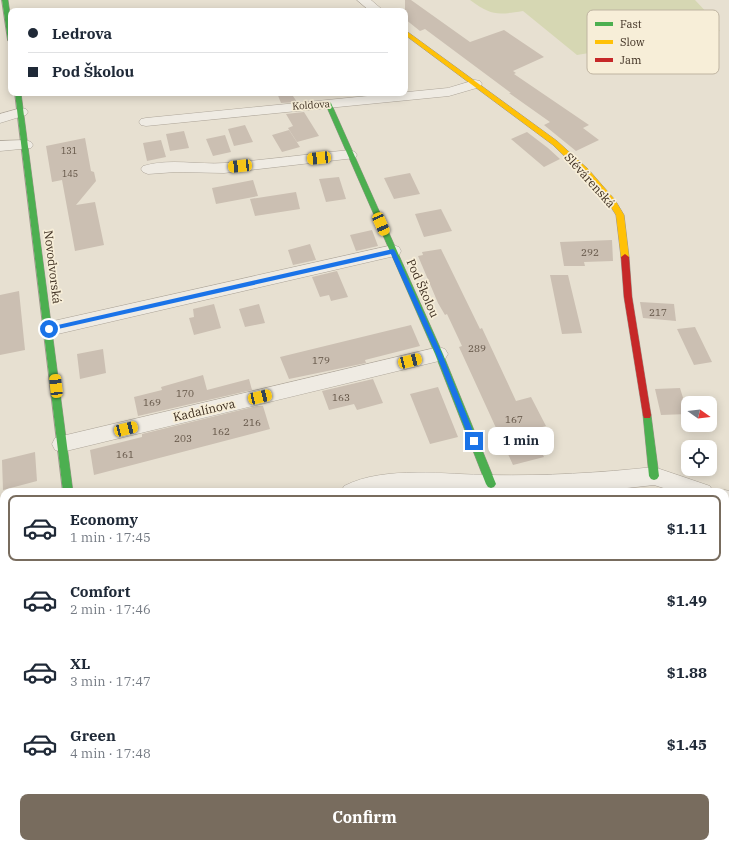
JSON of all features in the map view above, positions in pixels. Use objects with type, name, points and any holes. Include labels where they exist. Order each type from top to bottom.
[{"type":"street","points":[[5,0],[8,21]]},
{"type":"street","points":[[363,0],[374,8]]},
{"type":"street","name":"Slévárenská","points":[[408,34],[555,143],[599,187],[612,202],[620,215],[628,297],[647,416],[654,476]]},
{"type":"street","name":"Koldova","points":[[408,96],[449,92],[475,84]]},
{"type":"street","name":"Novodvorská","points":[[18,96],[26,145],[68,488]]},
{"type":"street","name":"Koldova","points":[[146,122],[405,96]]},
{"type":"street","name":"Pod Školou","points":[[328,103],[439,354],[491,484]]},
{"type":"street","points":[[0,119],[21,112]]},
{"type":"street","points":[[0,146],[26,145]]},
{"type":"street","points":[[148,169],[176,167],[224,168],[350,155]]},
{"type":"street","points":[[49,329],[393,251]]},
{"type":"street","name":"Kadalínova","points":[[62,444],[439,354]]},
{"type":"street","points":[[359,488],[409,482],[590,487],[654,476],[691,488]]},
{"type":"green space","points":[[470,0],[695,0],[704,10],[587,10],[587,53],[577,55],[523,11],[495,13],[484,9]]},
{"type":"building","points":[[405,0],[411,0],[470,42],[504,30],[544,57],[513,71],[516,73],[514,74],[589,125],[583,128],[599,140],[576,151],[544,125],[550,122],[509,93],[511,93],[425,29],[420,31],[408,21],[408,8],[405,8]]},
{"type":"building","points":[[278,96],[293,96],[297,102],[281,103]]},
{"type":"building","points":[[304,112],[319,136],[297,142],[288,128],[293,126],[286,114]]},
{"type":"building","points":[[245,125],[253,142],[234,146],[228,129]]},
{"type":"building","points":[[289,130],[300,147],[282,152],[272,135]]},
{"type":"building","points":[[184,131],[189,148],[170,151],[166,134]]},
{"type":"building","points":[[527,132],[560,159],[544,167],[511,139]]},
{"type":"building","points":[[225,135],[231,152],[213,156],[206,139]]},
{"type":"building","points":[[85,138],[91,171],[94,172],[96,181],[76,205],[95,202],[104,245],[75,251],[62,180],[52,182],[46,146]]},
{"type":"building","points":[[161,140],[166,157],[147,161],[143,143]]},
{"type":"building","points":[[410,173],[420,194],[394,199],[384,178]]},
{"type":"building","points":[[339,177],[346,199],[326,202],[319,179]]},
{"type":"building","points":[[253,180],[258,196],[216,204],[212,188]]},
{"type":"building","points":[[296,192],[300,209],[255,216],[250,199]]},
{"type":"building","points":[[441,209],[452,231],[424,237],[415,214]]},
{"type":"building","points":[[372,230],[378,246],[356,251],[350,235]]},
{"type":"building","points":[[612,240],[613,261],[584,262],[585,266],[564,266],[560,242]]},
{"type":"building","points":[[310,244],[316,260],[293,265],[288,250]]},
{"type":"building","points":[[441,249],[480,329],[482,328],[516,401],[531,397],[546,426],[531,430],[544,457],[513,465],[459,347],[462,346],[447,314],[445,315],[438,303],[418,256],[423,255],[422,252]]},
{"type":"building","points":[[337,271],[348,297],[331,301],[329,295],[320,297],[312,277]]},
{"type":"building","points":[[550,275],[568,275],[582,333],[562,334]]},
{"type":"building","points":[[19,291],[25,350],[0,355],[0,295]]},
{"type":"building","points":[[640,302],[674,304],[676,321],[643,318]]},
{"type":"building","points":[[214,304],[221,328],[194,335],[189,318],[194,317],[193,309]]},
{"type":"building","points":[[259,304],[265,323],[245,327],[239,309]]},
{"type":"building","points":[[411,325],[420,346],[365,360],[366,363],[289,379],[280,357]]},
{"type":"building","points":[[695,327],[712,362],[694,365],[677,329]]},
{"type":"building","points":[[103,349],[106,373],[80,379],[77,354]]},
{"type":"building","points":[[203,375],[207,390],[249,379],[252,390],[138,416],[134,397],[162,390],[161,387]]},
{"type":"building","points":[[373,379],[383,403],[357,410],[354,404],[329,410],[322,391]]},
{"type":"building","points":[[438,387],[458,437],[430,444],[410,394]]},
{"type":"building","points":[[680,388],[682,396],[681,396],[681,414],[661,415],[655,389]]},
{"type":"building","points":[[257,406],[263,406],[270,429],[94,475],[90,450],[142,437],[142,434]]},
{"type":"building","points":[[35,452],[37,481],[11,488],[3,488],[2,460]]},
{"type":"traffic: fast","points":[[5,0],[8,20]]},
{"type":"traffic: fast","points":[[18,96],[67,488]]},
{"type":"traffic: fast","points":[[328,103],[439,354],[491,484]]},
{"type":"traffic: fast","points":[[647,415],[654,476]]},
{"type":"traffic: slow","points":[[408,34],[555,143],[585,171],[612,202],[620,215],[625,257]]},
{"type":"traffic: jam","points":[[625,257],[628,297],[647,415]]},
{"type":"route","points":[[49,329],[393,251],[439,354],[474,441]]}]
